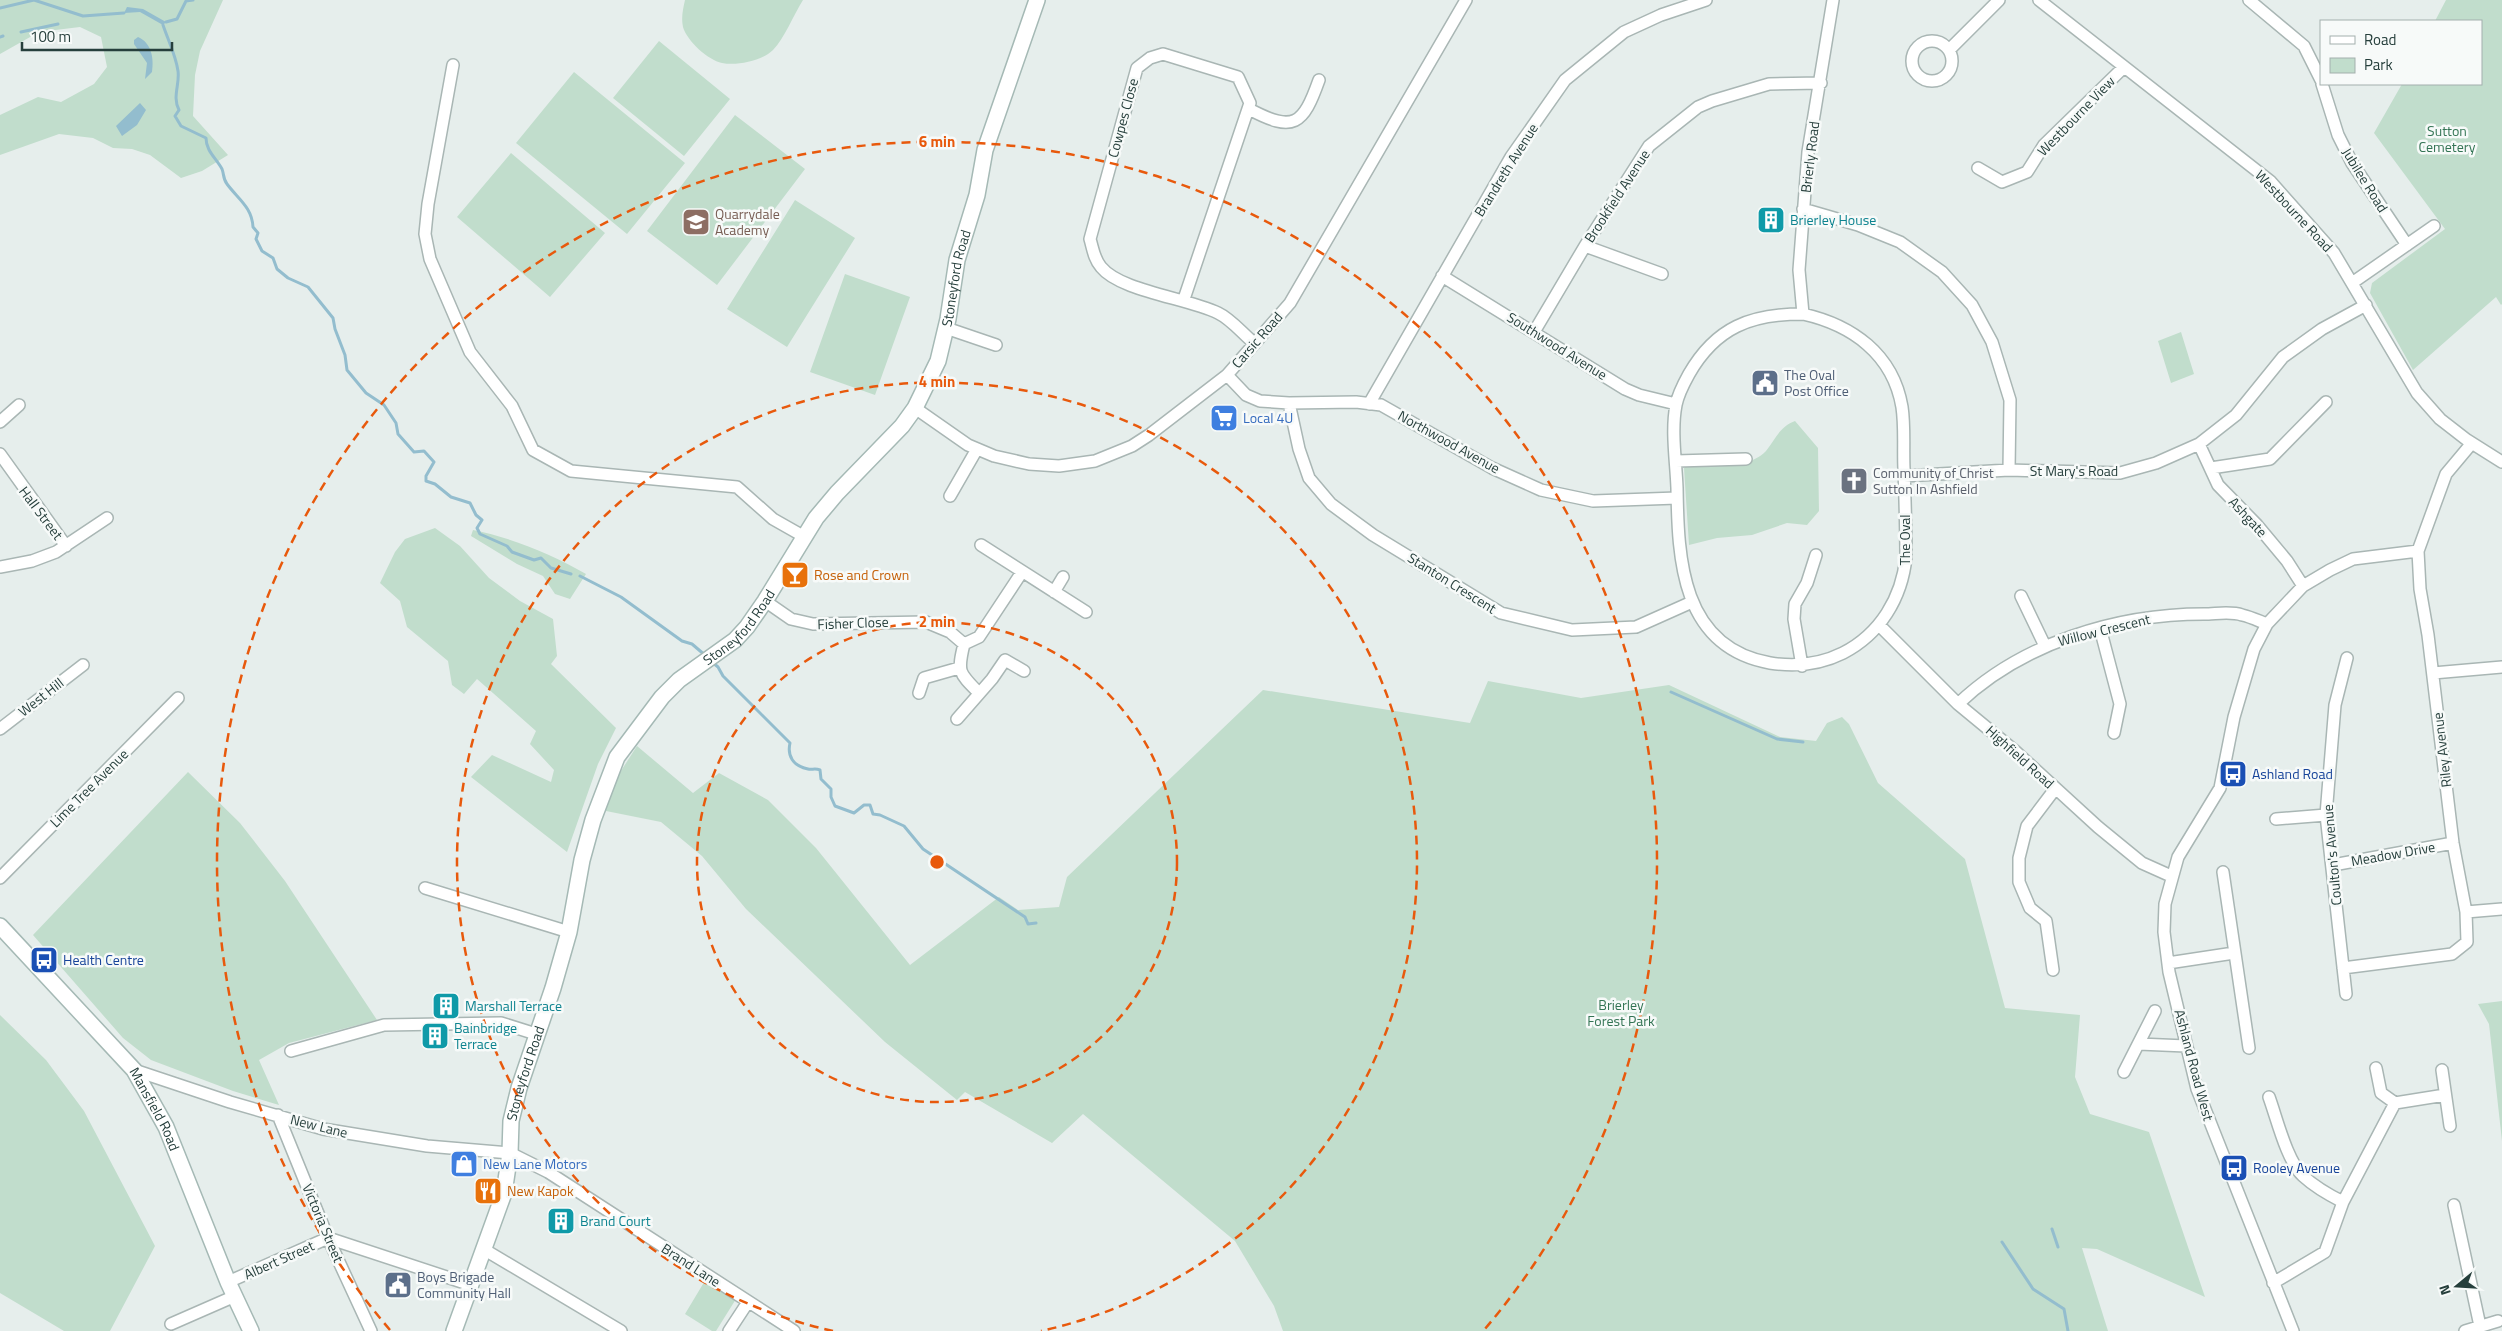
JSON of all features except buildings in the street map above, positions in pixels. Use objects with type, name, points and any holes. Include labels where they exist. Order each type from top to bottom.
[{"type":"main road","name":"Stoneyford Road","points":[[454,1331],[485,1250],[504,1193],[510,1153],[511,1121],[536,1034],[553,988],[569,932],[586,844],[602,795],[618,757],[662,697],[679,680],[701,666],[747,627],[804,536],[836,493],[902,426],[915,408],[938,361],[958,260],[977,195],[985,150],[1037,0]]},
{"type":"main road","name":"Mansfield Road","points":[[0,926],[134,1070],[166,1127],[228,1282],[251,1331]]},
{"type":"street","name":"Carsic Road","points":[[915,408],[977,449],[1010,461],[1044,466],[1095,461],[1113,455],[1138,442],[1227,375],[1290,304],[1466,0]]},
{"type":"street","name":"Brandreth Avenue","points":[[1368,404],[1511,157],[1565,80],[1624,32],[1661,15],[1706,0]]},
{"type":"street","name":"Brierly Road","points":[[1802,314],[1799,270],[1808,152],[1821,83],[1833,0]]},
{"type":"street","points":[[1949,50],[1999,0]]},
{"type":"street","name":"Westbourne Road","points":[[2039,0],[2270,181],[2334,253],[2417,393],[2440,419],[2502,462]]},
{"type":"street","points":[[2249,0],[2304,46],[2320,78]]},
{"type":"street","name":"Cowpes Close","points":[[1248,109],[1250,104],[1238,77],[1163,54],[1150,58],[1137,68],[1090,238],[1094,258],[1102,269],[1122,284],[1184,300],[1220,314],[1254,343]]},
{"type":"street","points":[[454,65],[428,204],[425,234],[430,259],[470,352],[512,406],[533,450],[571,472],[737,487],[773,519],[804,536]]},
{"type":"street","name":"Westbourne View","points":[[1978,168],[2002,182],[2027,172],[2044,145],[2124,67]]},
{"type":"street","points":[[1184,300],[1248,109],[1264,118],[1280,122],[1291,122],[1301,117],[1309,108],[1319,80]]},
{"type":"street","name":"Brookfield Avenue","points":[[1534,332],[1585,246],[1649,146],[1698,107],[1736,93],[1769,84],[1821,83]]},
{"type":"street","name":"Jubilee Road","points":[[2322,85],[2338,135],[2352,163],[2407,245]]},
{"type":"street","points":[[1803,209],[1858,225],[1900,242],[1942,272],[1972,305],[1992,342],[2010,400],[2009,470]]},
{"type":"street","points":[[2352,283],[2434,226]]},
{"type":"street","points":[[1585,246],[1662,274]]},
{"type":"street","name":"Southwood Avenue","points":[[1442,276],[1625,388],[1639,395],[1676,404]]},
{"type":"street","name":"St Mary's Road","points":[[1904,476],[2009,470],[2120,473],[2156,463],[2199,444],[2236,415],[2283,357],[2322,328],[2366,305]]},
{"type":"street","name":"The Oval","points":[[1802,314],[1831,321],[1853,333],[1872,349],[1891,376],[1902,408],[1906,539],[1904,577],[1899,593],[1879,625],[1849,650],[1826,660],[1802,666],[1763,662],[1728,647],[1704,624],[1692,602],[1680,556],[1676,404],[1682,387],[1696,362],[1712,343],[1727,331],[1754,318],[1802,314]]},
{"type":"street","points":[[946,328],[996,345]]},
{"type":"street","name":"Northwood Avenue","points":[[1227,375],[1246,395],[1260,401],[1289,403],[1356,402],[1382,406],[1396,412],[1492,468],[1541,490],[1593,501],[1677,498]]},
{"type":"street","points":[[2211,468],[2270,459],[2326,402]]},
{"type":"street","name":"Stanton Crescent","points":[[1289,403],[1299,449],[1309,478],[1330,504],[1373,535],[1501,613],[1572,630],[1636,627],[1692,602]]},
{"type":"street","points":[[0,422],[19,405]]},
{"type":"street","name":"Riley Avenue","points":[[2343,968],[2452,954],[2467,942],[2466,912],[2452,843],[2433,673],[2420,589],[2418,551],[2446,474],[2472,443]]},
{"type":"street","name":"Ashgate","points":[[2199,444],[2218,485],[2257,525],[2287,561],[2303,586]]},
{"type":"street","points":[[950,496],[977,449]]},
{"type":"street","name":"Hall Street","points":[[0,454],[66,546]]},
{"type":"street","points":[[1676,461],[1746,459]]},
{"type":"street","points":[[0,567],[32,561],[56,552],[107,518]]},
{"type":"street","points":[[981,545],[1086,612]]},
{"type":"street","points":[[2171,876],[2178,857],[2220,788],[2239,700],[2254,649],[2267,624],[2303,586],[2353,559],[2418,551]]},
{"type":"street","points":[[1802,666],[1794,618],[1795,604],[1807,582],[1816,555]]},
{"type":"street","points":[[979,693],[961,676],[959,668],[964,644],[979,637],[1022,572]]},
{"type":"street","points":[[1054,592],[1063,577]]},
{"type":"street","points":[[2021,596],[2045,646]]},
{"type":"street","name":"Fisher Close","points":[[765,601],[791,619],[801,623],[926,622],[950,632],[964,644]]},
{"type":"street","name":"Willow Crescent","points":[[1958,704],[1981,682],[2045,646],[2100,628],[2170,614],[2240,614],[2267,624]]},
{"type":"street","name":"Highfield Road","points":[[1879,625],[1958,704],[2015,750],[2055,788],[2142,864],[2171,876]]},
{"type":"street","points":[[2100,628],[2120,704],[2114,733]]},
{"type":"street","name":"Coulton's Avenue","points":[[2346,994],[2326,815],[2335,705],[2347,658]]},
{"type":"street","points":[[957,719],[1006,660],[1024,671]]},
{"type":"street","name":"West Hill","points":[[0,729],[83,665]]},
{"type":"street","points":[[2433,673],[2502,667]]},
{"type":"street","points":[[918,693],[924,678],[959,668]]},
{"type":"street","name":"Lime Tree Avenue","points":[[0,878],[178,698]]},
{"type":"street","points":[[2053,970],[2046,921],[2030,908],[2019,882],[2019,858],[2027,826],[2055,788]]},
{"type":"street","points":[[2276,819],[2326,815]]},
{"type":"street","name":"Meadow Drive","points":[[2333,865],[2452,843]]},
{"type":"street","points":[[2223,872],[2248,1048]]},
{"type":"street","name":"Ashland Road West","points":[[2171,876],[2165,904],[2164,932],[2168,963],[2186,1046],[2211,1129],[2293,1331]]},
{"type":"street","points":[[425,888],[569,932]]},
{"type":"street","points":[[2466,912],[2502,909]]},
{"type":"street","points":[[2168,963],[2234,952]]},
{"type":"street","points":[[2124,1072],[2155,1011]]},
{"type":"street","points":[[292,1051],[384,1025],[502,1023],[536,1034]]},
{"type":"street","points":[[2139,1044],[2186,1046]]},
{"type":"street","points":[[2376,1068],[2381,1093],[2395,1103],[2445,1095]]},
{"type":"street","name":"New Lane","points":[[134,1070],[323,1130],[427,1146],[510,1153]]},
{"type":"street","points":[[2442,1070],[2450,1126]]},
{"type":"street","points":[[2269,1098],[2292,1158],[2302,1175],[2327,1194],[2343,1202]]},
{"type":"street","points":[[2273,1283],[2324,1252],[2343,1202],[2395,1103]]},
{"type":"street","name":"Victoria Street","points":[[278,1115],[328,1238],[371,1331]]},
{"type":"street","name":"Brand Lane","points":[[510,1153],[548,1172],[794,1331]]},
{"type":"street","points":[[2454,1205],[2480,1326]]},
{"type":"street","name":"Albert Street","points":[[228,1282],[328,1238],[471,1285]]},
{"type":"street","points":[[485,1250],[621,1331]]},
{"type":"street","points":[[171,1324],[235,1296]]},
{"type":"street","points":[[729,1331],[748,1302]]},
{"type":"street","points":[[2465,1331],[2498,1321]]},
{"type":"green space","points":[[0,0],[223,0],[200,51],[195,75],[193,116],[228,155],[202,171],[181,178],[150,155],[132,149],[113,148],[93,138],[59,134],[0,155],[0,115],[38,97],[61,102],[94,84],[107,67],[101,37],[80,27],[39,32],[0,54]]},
{"type":"green space","points":[[685,0],[803,0],[785,33],[773,50],[756,60],[728,64],[711,58],[689,38],[682,24]]},
{"type":"green space","name":"Sutton Cemetery","points":[[2446,0],[2502,0],[2502,304],[2496,297],[2413,370],[2370,293],[2372,283],[2445,229],[2374,133],[2401,85],[2482,85],[2482,20],[2436,20]]},
{"type":"green space","points":[[659,41],[730,99],[684,156],[613,98]]},
{"type":"green space","points":[[574,72],[685,163],[627,234],[516,143]]},
{"type":"green space","points":[[735,115],[805,169],[717,285],[647,231]]},
{"type":"green space","points":[[511,153],[605,233],[550,297],[457,217]]},
{"type":"green space","points":[[795,200],[855,238],[787,347],[727,309]]},
{"type":"green space","points":[[845,274],[910,297],[875,395],[810,372]]},
{"type":"green space","points":[[2181,332],[2194,374],[2171,383],[2158,341]]},
{"type":"green space","points":[[1795,421],[1818,448],[1819,511],[1807,525],[1787,523],[1752,535],[1717,538],[1689,545],[1684,468],[1687,465],[1718,466],[1749,461],[1766,451],[1781,430]]},
{"type":"green space","points":[[435,528],[460,546],[489,578],[520,601],[553,619],[557,656],[551,664],[616,728],[598,764],[567,852],[471,777],[492,755],[551,782],[554,770],[530,744],[536,731],[477,679],[464,694],[452,685],[448,661],[407,627],[400,601],[380,583],[395,552],[405,539]]},
{"type":"green space","points":[[473,530],[531,547],[586,574],[570,599],[555,594],[543,576],[517,564],[471,536]]},
{"type":"green space","name":"Brierley Forest Park","points":[[1488,681],[1581,698],[1669,685],[1780,737],[1816,741],[1827,723],[1842,717],[1849,724],[1878,783],[1965,859],[2005,1008],[2080,1015],[2075,1077],[2090,1114],[2149,1132],[2205,1297],[2097,1249],[2082,1248],[2108,1331],[1283,1331],[1274,1306],[1235,1241],[1083,1114],[1052,1143],[965,1092],[957,1100],[885,1042],[746,909],[702,856],[661,822],[601,810],[619,774],[637,746],[693,793],[719,773],[768,800],[816,848],[910,965],[999,897],[1018,910],[1059,907],[1067,877],[1263,690],[1470,723]]},
{"type":"green space","points":[[188,772],[240,823],[285,881],[377,1020],[289,1043],[259,1060],[279,1105],[233,1091],[151,1060],[123,1038],[33,935]]},
{"type":"green space","points":[[2502,1001],[2502,1141],[2489,1024],[2478,1004]]},
{"type":"green space","points":[[0,1015],[46,1060],[84,1111],[155,1246],[110,1331],[64,1331],[0,1293]]},
{"type":"green space","points":[[706,1279],[736,1299],[716,1331],[712,1331],[685,1314]]},
{"type":"water","points":[[127,7],[143,9],[166,22],[163,25],[140,12],[124,13]]},
{"type":"water","points":[[138,37],[149,47],[153,62],[152,72],[145,79],[147,63],[134,44],[134,40]]},
{"type":"water","points":[[140,103],[146,110],[137,125],[122,136],[116,126]]},
{"type":"waterway","points":[[34,0],[83,16],[124,13]]},
{"type":"waterway","points":[[0,8],[34,0]]},
{"type":"waterway","points":[[166,22],[177,19],[186,1],[193,0]]},
{"type":"waterway","points":[[21,32],[58,24]]},
{"type":"waterway","points":[[163,25],[178,71],[176,100],[179,110],[175,116],[181,126],[206,138],[206,143],[222,169],[226,182],[250,214],[253,227],[258,233],[256,239],[262,251],[273,258],[277,269],[288,278],[308,287],[333,318],[345,355],[347,370],[366,393],[384,405],[396,423],[398,434],[414,452],[424,451],[434,462],[426,476],[426,481],[435,484],[451,497],[470,503],[476,515],[482,520],[477,528],[480,534],[507,546],[512,552],[534,560],[541,558],[551,568],[571,574]]},
{"type":"waterway","points":[[580,576],[621,597],[682,641],[692,644],[706,656]]},
{"type":"waterway","points":[[712,662],[718,667],[723,676],[790,743],[789,752],[792,760],[803,768],[820,770],[821,779],[831,789],[831,797],[835,806],[854,813],[864,805],[870,805],[873,814],[880,815],[904,826],[923,849],[1025,917],[1028,924],[1036,923]]},
{"type":"waterway","points":[[1671,692],[1777,739],[1803,742]]},
{"type":"waterway","points":[[2052,1229],[2058,1247]]},
{"type":"waterway","points":[[2002,1242],[2033,1289],[2064,1309],[2068,1331]]},
{"type":"place","name":"Brierley House","points":[[1771,220]]},
{"type":"place","name":"Quarrydale Academy","points":[[696,222]]},
{"type":"place","name":"The Oval Post Office","points":[[1765,383]]},
{"type":"place","name":"Local 4U","points":[[1224,418]]},
{"type":"place","name":"Community of Christ Sutton In Ashfield","points":[[1854,481]]},
{"type":"place","name":"Rose and Crown","points":[[795,575]]},
{"type":"place","name":"Ashland Road","points":[[2233,774]]},
{"type":"place","name":"Health Centre","points":[[44,960]]},
{"type":"place","name":"Marshall Terrace","points":[[446,1006]]},
{"type":"place","name":"Bainbridge Terrace","points":[[435,1036]]},
{"type":"place","name":"New Lane Motors","points":[[464,1164]]},
{"type":"place","name":"Rooley Avenue","points":[[2234,1168]]},
{"type":"place","name":"New Kapok","points":[[488,1191]]},
{"type":"place","name":"Brand Court","points":[[561,1221]]},
{"type":"place","name":"Boys Brigade Community Hall","points":[[398,1285]]}]
